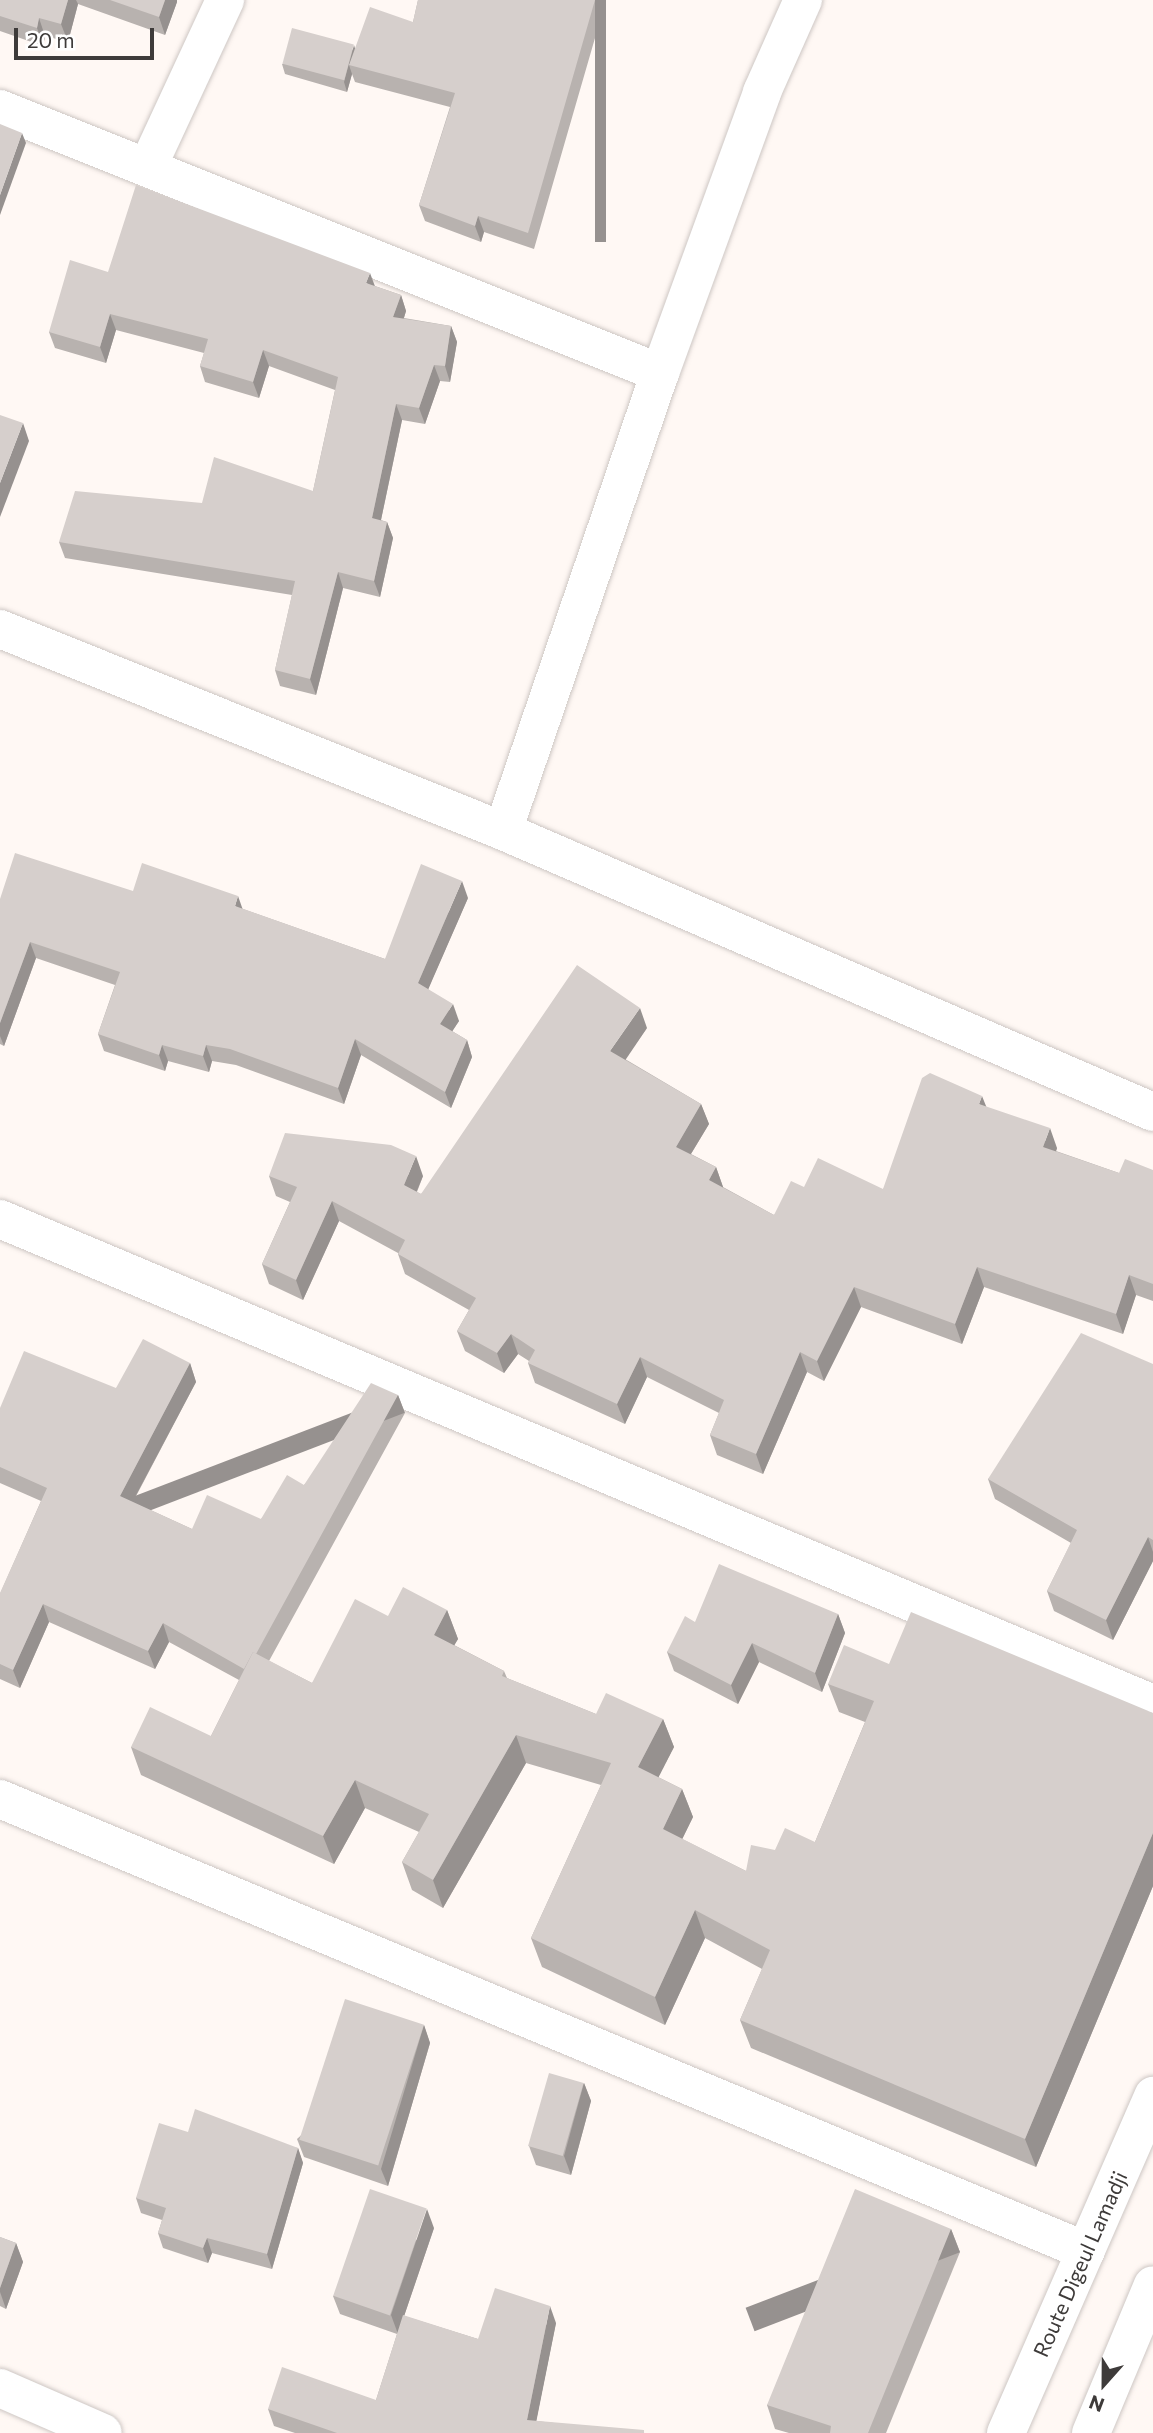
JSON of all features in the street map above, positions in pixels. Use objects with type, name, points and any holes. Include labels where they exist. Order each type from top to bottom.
[{"type":"street","points":[[149,164],[225,0]]},
{"type":"street","points":[[503,831],[660,373],[762,92],[803,0]]},
{"type":"street","points":[[0,109],[149,164],[660,373]]},
{"type":"street","points":[[0,629],[503,831],[1153,1112]]},
{"type":"street","points":[[0,1219],[1153,1704]]},
{"type":"street","points":[[0,1799],[1086,2251]]},
{"type":"street","name":"Route Digeul Lamadji","points":[[1006,2433],[1153,2096]]},
{"type":"street","points":[[1091,2433],[1153,2285]]},
{"type":"street","points":[[0,2388],[103,2433]]},
{"type":"building","points":[[0,0],[68,0],[61,24],[39,18],[37,28],[0,16]]},
{"type":"building","points":[[110,0],[165,0],[159,17]]},
{"type":"building","points":[[418,0],[595,0],[528,233],[478,216],[475,226],[419,205],[455,93],[349,65],[370,7],[413,22]]},
{"type":"building","points":[[292,28],[354,45],[344,80],[282,64]]},
{"type":"building","points":[[0,124],[22,133],[0,195]]},
{"type":"building","points":[[136,185],[370,273],[366,283],[401,295],[393,317],[451,326],[445,366],[434,365],[419,408],[396,404],[372,518],[387,522],[374,581],[338,572],[310,679],[275,670],[295,581],[59,542],[75,491],[202,503],[214,457],[313,491],[338,377],[263,350],[253,382],[200,366],[208,339],[110,314],[100,347],[49,332],[70,260],[108,272]]},
{"type":"building","points":[[0,415],[23,423],[0,483]]},
{"type":"building","points":[[15,853],[133,891],[142,863],[238,896],[235,906],[385,959],[421,864],[462,881],[418,983],[453,1004],[440,1024],[467,1040],[445,1092],[355,1039],[338,1088],[230,1049],[206,1045],[203,1056],[162,1045],[159,1055],[98,1034],[120,972],[30,942],[0,1023],[0,899]]},
{"type":"building","points":[[577,965],[640,1008],[610,1051],[701,1104],[676,1147],[716,1167],[709,1180],[774,1215],[791,1181],[804,1187],[818,1158],[883,1189],[922,1078],[930,1073],[982,1096],[979,1104],[1050,1128],[1043,1147],[1119,1173],[1125,1159],[1153,1170],[1153,1284],[1129,1275],[1116,1314],[977,1267],[955,1324],[854,1287],[817,1361],[800,1352],[756,1454],[710,1435],[724,1400],[640,1357],[617,1404],[528,1363],[535,1350],[511,1334],[497,1353],[457,1331],[476,1298],[398,1254],[405,1240],[332,1201],[296,1280],[262,1264],[297,1187],[269,1176],[285,1133],[391,1145],[416,1156],[404,1185],[421,1194]]},
{"type":"building","points":[[1081,1333],[1153,1364],[1153,1540],[1148,1537],[1106,1620],[1047,1591],[1077,1530],[988,1479]]},
{"type":"building","points":[[143,1339],[190,1363],[120,1496],[192,1529],[207,1495],[261,1519],[287,1475],[304,1485],[371,1383],[398,1395],[256,1654],[253,1652],[244,1669],[163,1623],[148,1651],[43,1604],[13,1670],[0,1664],[0,1593],[47,1488],[0,1467],[0,1408],[24,1351],[116,1388]]},
{"type":"building","points":[[719,1564],[838,1614],[815,1673],[752,1643],[731,1685],[667,1652],[685,1616],[695,1622]]},
{"type":"building","points":[[403,1587],[447,1610],[434,1635],[504,1671],[502,1676],[596,1714],[606,1693],[663,1719],[638,1767],[682,1789],[663,1829],[746,1871],[751,1845],[775,1850],[785,1828],[815,1842],[874,1701],[828,1684],[844,1645],[889,1664],[911,1612],[1153,1713],[1153,1833],[1025,2139],[740,2020],[770,1950],[695,1910],[655,1997],[531,1938],[611,1763],[516,1735],[433,1880],[402,1862],[429,1814],[355,1780],[323,1836],[131,1747],[150,1707],[211,1736],[253,1652],[312,1683],[355,1599],[388,1616]]},
{"type":"building","points":[[345,1999],[424,2025],[378,2165],[299,2140]]},
{"type":"building","points":[[549,2073],[584,2083],[563,2156],[528,2146]]},
{"type":"building","points":[[195,2109],[298,2148],[267,2254],[207,2238],[203,2248],[158,2233],[166,2208],[136,2198],[159,2123],[188,2132]]},
{"type":"building","points":[[370,2189],[427,2209],[390,2315],[333,2296]]},
{"type":"building","points":[[855,2189],[951,2229],[868,2433],[830,2433],[831,2426],[767,2405]]},
{"type":"building","points":[[0,2237],[16,2243],[0,2288]]},
{"type":"building","points":[[495,2288],[550,2306],[527,2420],[644,2430],[644,2433],[337,2433],[268,2409],[282,2367],[376,2400],[403,2315],[478,2339]]}]
